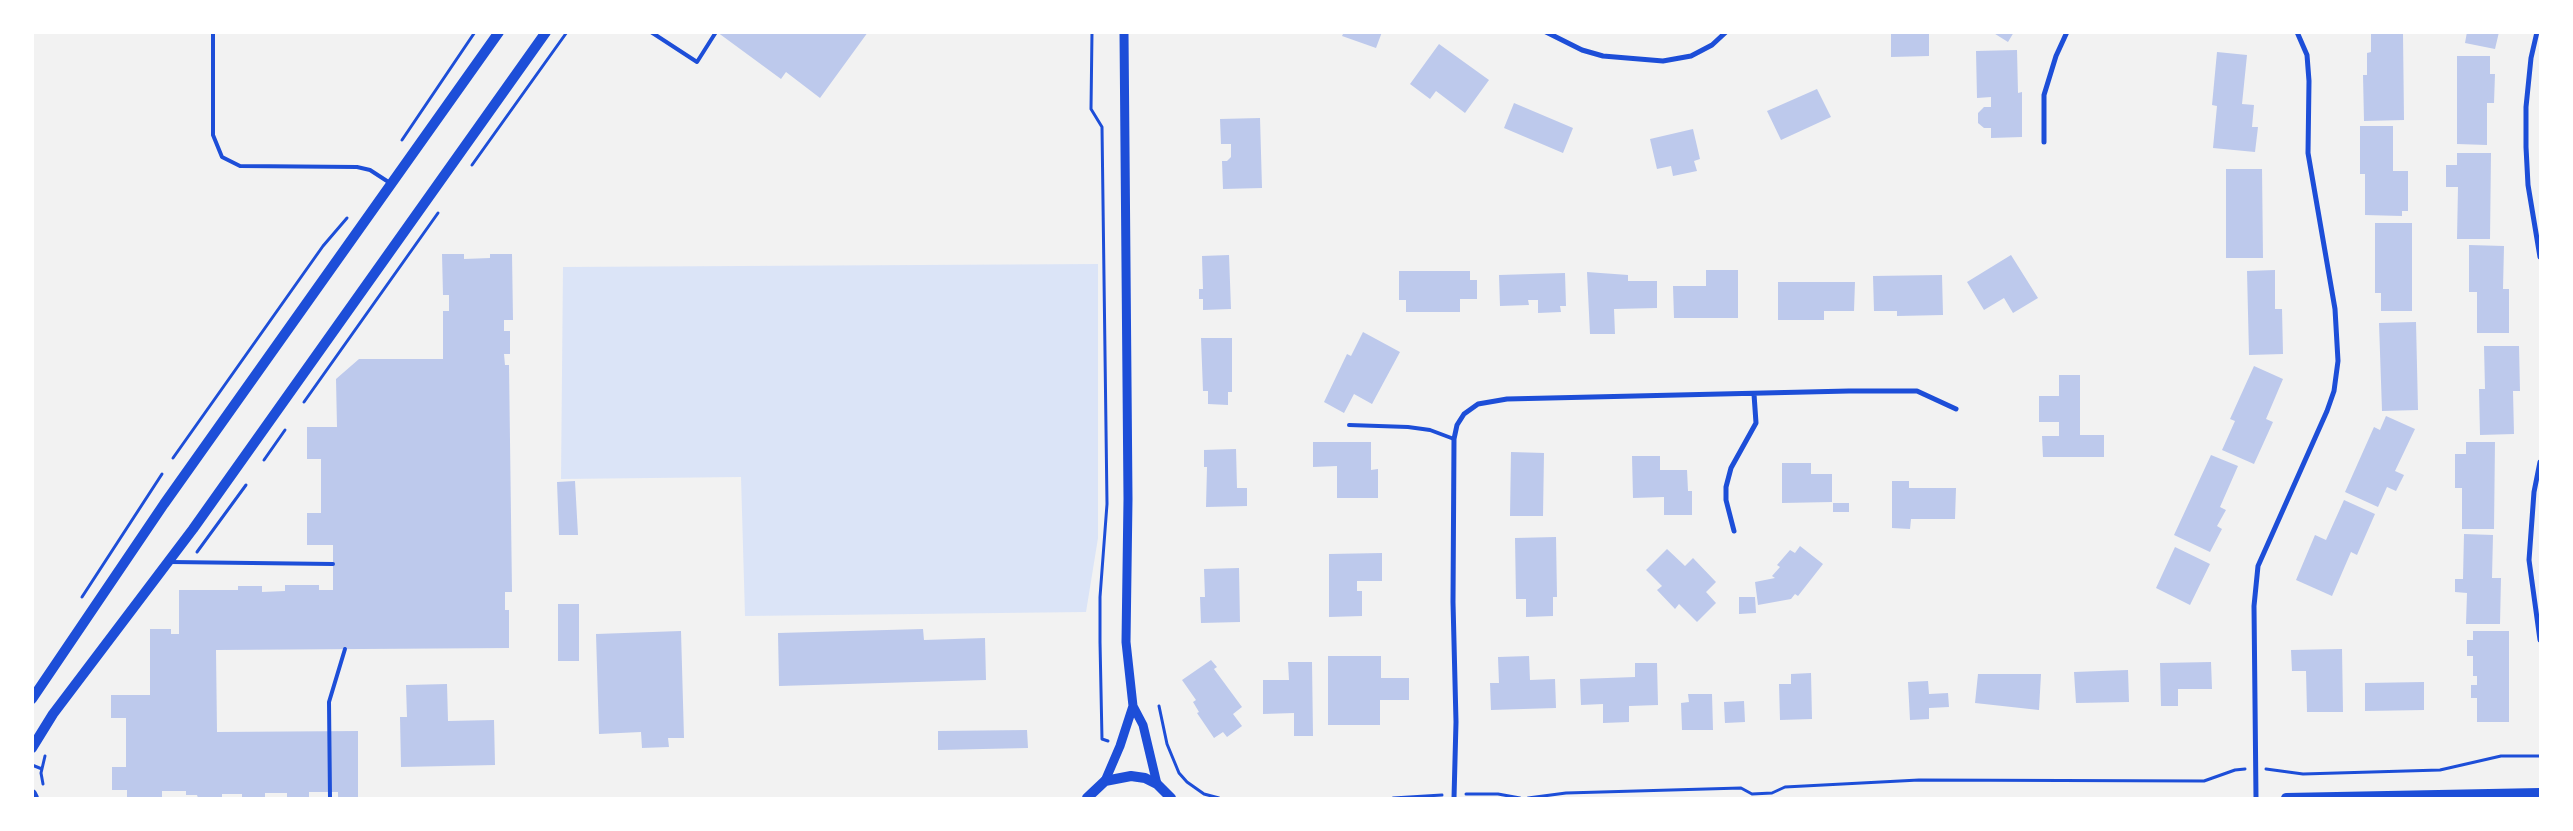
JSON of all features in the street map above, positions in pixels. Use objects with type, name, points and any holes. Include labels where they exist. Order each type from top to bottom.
[{"type":"main road","points":[[32,699],[164,504],[499,32]]},
{"type":"main road","points":[[32,748],[53,714],[82,674],[169,562],[546,32]]},
{"type":"main road","points":[[1086,798],[1105,782],[1131,776],[1144,778],[1157,784],[1172,798]]},
{"type":"main road","points":[[2286,798],[2540,793]]},
{"type":"main road","points":[[32,794],[34,798]]},
{"type":"street","points":[[1124,32],[1128,499],[1126,642],[1133,706],[1143,725],[1157,784]]},
{"type":"street","points":[[1546,32],[1582,50],[1603,56],[1663,61],[1691,56],[1712,45],[1726,32]]},
{"type":"street","points":[[2044,142],[2044,95],[2056,56],[2067,32]]},
{"type":"street","points":[[2256,798],[2254,606],[2258,566],[2328,412],[2334,390],[2338,361],[2335,309],[2308,153],[2309,81],[2307,55],[2296,32]]},
{"type":"street","points":[[2537,32],[2531,58],[2526,107],[2526,147],[2528,185],[2540,257]]},
{"type":"street","points":[[1454,798],[1456,722],[1453,602],[1454,439],[1457,425],[1464,414],[1478,404],[1492,401],[1917,390],[1956,408]]},
{"type":"street","points":[[1734,531],[1726,500],[1726,487],[1732,468],[1756,423],[1754,394]]},
{"type":"street","points":[[2540,462],[2534,492],[2529,560],[2540,640]]},
{"type":"street","points":[[1105,782],[1120,746],[1133,706]]},
{"type":"lane","points":[[213,32],[213,135],[222,157],[240,166],[357,167],[370,170],[391,184]]},
{"type":"lane","points":[[651,32],[697,62],[716,32]]},
{"type":"lane","points":[[1348,424],[1430,430],[1454,439]]},
{"type":"lane","points":[[169,562],[333,564]]},
{"type":"lane","points":[[330,798],[328,702],[345,649]]},
{"type":"path","points":[[399,145],[475,32]]},
{"type":"path","points":[[467,172],[567,32]]},
{"type":"path","points":[[1092,32],[1091,109],[1102,127],[1106,316],[1107,504],[1100,597],[1102,739]]},
{"type":"path","points":[[304,402],[439,211]]},
{"type":"path","points":[[173,458],[318,254],[351,213]]},
{"type":"path","points":[[264,460],[285,430]]},
{"type":"path","points":[[80,600],[97,571],[162,474]]},
{"type":"path","points":[[1159,706],[1167,744],[1179,773],[1187,782],[1204,794],[1212,798],[1219,798]]},
{"type":"path","points":[[1528,798],[1566,793],[1741,788],[1752,794],[1758,794],[1772,793],[1785,787],[1919,780],[2204,782],[2235,770],[2255,768],[2303,774],[2379,773],[2440,770],[2501,756],[2540,756]]},
{"type":"path","points":[[32,765],[42,769]]},
{"type":"shaded area","points":[[1098,264],[1098,538],[1086,612],[745,616],[741,477],[561,479],[563,267]]},
{"type":"building","points":[[717,32],[868,32],[820,98],[786,72],[781,79]]},
{"type":"building","points":[[1382,32],[1376,48],[1342,36],[1343,34],[1339,33]]},
{"type":"building","points":[[1891,32],[1929,32],[1929,56],[1891,57]]},
{"type":"building","points":[[1992,32],[2014,32],[2008,42]]},
{"type":"building","points":[[2467,32],[2499,32],[2495,49],[2465,43]]},
{"type":"building","points":[[2371,34],[2403,34],[2404,120],[2364,121],[2363,75],[2367,75],[2367,53],[2371,52]]},
{"type":"building","points":[[1439,44],[1489,80],[1465,113],[1436,91],[1430,99],[1410,84]]},
{"type":"building","points":[[2017,50],[2018,93],[2022,92],[2022,137],[1991,138],[1991,128],[1984,128],[1978,123],[1978,113],[1984,107],[1991,107],[1991,97],[1977,98],[1976,51]]},
{"type":"building","points":[[2217,52],[2247,55],[2242,104],[2254,105],[2252,127],[2258,127],[2255,152],[2213,148],[2217,106],[2212,105]]},
{"type":"building","points":[[2457,56],[2490,56],[2490,74],[2495,74],[2494,103],[2487,103],[2487,145],[2457,144]]},
{"type":"building","points":[[1817,89],[1831,117],[1781,140],[1767,111]]},
{"type":"building","points":[[1514,103],[1573,128],[1563,153],[1504,128]]},
{"type":"building","points":[[1260,118],[1262,188],[1223,189],[1222,161],[1227,161],[1231,157],[1231,144],[1221,144],[1220,119]]},
{"type":"building","points":[[2360,126],[2393,126],[2393,171],[2408,171],[2408,211],[2402,211],[2402,216],[2365,215],[2365,174],[2360,174]]},
{"type":"building","points":[[1693,129],[1700,159],[1694,161],[1697,171],[1673,176],[1671,166],[1657,169],[1650,139]]},
{"type":"building","points":[[2457,153],[2491,153],[2490,239],[2457,239],[2458,187],[2446,187],[2446,165],[2457,165]]},
{"type":"building","points":[[2226,169],[2262,169],[2263,258],[2226,258]]},
{"type":"building","points":[[2375,223],[2412,223],[2412,311],[2381,311],[2381,293],[2375,293]]},
{"type":"building","points":[[2469,245],[2504,246],[2503,289],[2509,289],[2509,333],[2477,333],[2477,292],[2469,292]]},
{"type":"building","points":[[442,254],[464,254],[464,259],[490,258],[490,254],[512,254],[513,320],[504,320],[504,331],[510,331],[510,354],[504,354],[505,365],[509,365],[512,592],[505,592],[505,610],[509,610],[509,648],[216,650],[217,732],[358,731],[358,798],[338,798],[338,792],[309,792],[309,797],[287,797],[287,793],[265,793],[265,798],[242,798],[242,794],[222,794],[222,798],[198,798],[197,795],[186,795],[186,791],[162,791],[162,798],[127,798],[127,790],[112,790],[112,767],[126,767],[126,718],[111,718],[111,695],[150,695],[150,629],[171,629],[171,634],[179,634],[179,590],[238,590],[238,586],[262,586],[262,592],[285,591],[285,585],[319,585],[319,590],[333,590],[333,545],[307,545],[307,513],[321,513],[321,459],[307,459],[307,427],[337,427],[336,379],[359,359],[443,359],[443,311],[449,311],[449,295],[443,295]]},
{"type":"building","points":[[1229,255],[1231,309],[1203,310],[1203,299],[1199,299],[1199,289],[1203,289],[1202,256]]},
{"type":"building","points":[[2011,255],[2038,298],[2013,313],[2004,298],[1984,310],[1967,282]]},
{"type":"building","points":[[1706,270],[1738,270],[1738,318],[1674,318],[1673,286],[1706,286]]},
{"type":"building","points":[[2275,270],[2275,309],[2282,309],[2283,354],[2249,355],[2247,271]]},
{"type":"building","points":[[1399,271],[1470,271],[1470,280],[1477,280],[1477,299],[1460,299],[1460,312],[1406,312],[1406,300],[1399,300]]},
{"type":"building","points":[[1587,272],[1628,275],[1628,281],[1657,281],[1657,308],[1614,309],[1615,334],[1590,334]]},
{"type":"building","points":[[1565,273],[1566,306],[1560,306],[1561,312],[1538,313],[1538,300],[1528,300],[1529,305],[1500,306],[1499,275]]},
{"type":"building","points":[[1942,275],[1943,315],[1897,316],[1897,311],[1874,311],[1873,276]]},
{"type":"building","points":[[1778,282],[1855,282],[1854,311],[1824,311],[1824,320],[1778,320]]},
{"type":"building","points":[[2416,322],[2418,410],[2382,411],[2379,323]]},
{"type":"building","points":[[1363,332],[1400,352],[1372,404],[1354,394],[1344,413],[1324,402],[1347,354],[1351,356]]},
{"type":"building","points":[[1201,338],[1232,338],[1232,392],[1228,392],[1228,405],[1208,404],[1208,391],[1203,391]]},
{"type":"building","points":[[2484,346],[2519,346],[2520,391],[2513,391],[2514,434],[2480,435],[2479,389],[2485,389]]},
{"type":"building","points":[[2254,366],[2283,379],[2266,419],[2273,422],[2254,464],[2222,450],[2235,421],[2230,419]]},
{"type":"building","points":[[2059,375],[2080,375],[2080,435],[2104,435],[2104,457],[2043,457],[2042,436],[2059,436],[2059,422],[2039,422],[2039,396],[2059,396]]},
{"type":"building","points":[[2386,416],[2415,429],[2395,471],[2404,475],[2396,491],[2387,487],[2378,507],[2345,492],[2374,427],[2380,430]]},
{"type":"building","points":[[1313,442],[1371,442],[1371,470],[1378,469],[1378,498],[1337,498],[1337,466],[1313,467]]},
{"type":"building","points":[[2466,442],[2495,442],[2494,529],[2462,529],[2462,488],[2455,488],[2455,454],[2466,454]]},
{"type":"building","points":[[1236,449],[1237,488],[1247,488],[1247,506],[1206,507],[1207,467],[1204,467],[1204,450]]},
{"type":"building","points":[[1511,452],[1544,453],[1543,516],[1510,516]]},
{"type":"building","points":[[2211,455],[2238,466],[2220,507],[2226,510],[2217,526],[2222,529],[2210,552],[2174,535]]},
{"type":"building","points":[[1632,456],[1660,456],[1660,470],[1687,470],[1688,491],[1692,491],[1692,515],[1664,515],[1664,497],[1633,498]]},
{"type":"building","points":[[1782,463],[1811,463],[1811,474],[1832,474],[1832,502],[1782,503]]},
{"type":"building","points":[[575,481],[578,535],[559,535],[557,482]]},
{"type":"building","points":[[1892,481],[1909,481],[1909,488],[1956,488],[1955,519],[1911,519],[1910,529],[1892,528]]},
{"type":"building","points":[[2344,500],[2375,514],[2357,555],[2351,552],[2332,596],[2296,580],[2315,535],[2326,540]]},
{"type":"building","points":[[1833,503],[1849,503],[1849,512],[1833,512]]},
{"type":"building","points":[[2464,534],[2493,535],[2492,578],[2501,578],[2500,624],[2466,624],[2467,593],[2455,592],[2455,579],[2463,579]]},
{"type":"building","points":[[1556,537],[1557,597],[1553,597],[1553,616],[1526,617],[1526,599],[1516,599],[1515,538]]},
{"type":"building","points":[[1800,546],[1823,564],[1798,596],[1795,594],[1791,599],[1758,605],[1755,582],[1775,578],[1772,576],[1780,567],[1777,565],[1790,550],[1795,553]]},
{"type":"building","points":[[2175,547],[2210,564],[2190,605],[2156,588]]},
{"type":"building","points":[[1667,549],[1685,566],[1693,558],[1716,582],[1706,592],[1716,603],[1697,622],[1679,604],[1675,609],[1657,590],[1662,586],[1646,570]]},
{"type":"building","points":[[1382,553],[1382,581],[1357,581],[1357,591],[1362,591],[1362,616],[1329,617],[1329,554]]},
{"type":"building","points":[[1239,568],[1240,622],[1201,623],[1200,597],[1205,597],[1204,569]]},
{"type":"building","points":[[1739,597],[1755,597],[1756,613],[1739,614]]},
{"type":"building","points":[[558,604],[579,604],[579,661],[558,661]]},
{"type":"building","points":[[923,629],[924,640],[985,638],[986,680],[779,686],[778,633]]},
{"type":"building","points":[[681,631],[684,738],[668,738],[669,747],[642,748],[641,732],[599,734],[596,634]]},
{"type":"building","points":[[2473,631],[2509,631],[2509,722],[2477,722],[2477,698],[2471,698],[2471,685],[2477,685],[2477,676],[2473,676],[2473,656],[2467,656],[2467,640],[2473,640]]},
{"type":"building","points":[[2342,649],[2343,712],[2307,712],[2306,671],[2292,671],[2291,650]]},
{"type":"building","points":[[1328,656],[1381,656],[1381,678],[1409,678],[1409,700],[1380,700],[1380,725],[1328,725]]},
{"type":"building","points":[[1529,656],[1530,680],[1555,679],[1556,708],[1491,710],[1490,683],[1499,683],[1498,657]]},
{"type":"building","points":[[1211,660],[1217,667],[1214,669],[1242,707],[1233,714],[1242,726],[1227,737],[1223,732],[1214,738],[1197,713],[1199,712],[1193,702],[1196,700],[1182,680]]},
{"type":"building","points":[[1288,662],[1312,662],[1313,736],[1294,736],[1294,713],[1263,714],[1263,680],[1289,680]]},
{"type":"building","points":[[2211,662],[2212,689],[2178,689],[2178,706],[2161,706],[2160,663]]},
{"type":"building","points":[[1635,663],[1657,663],[1658,705],[1629,706],[1629,722],[1603,723],[1603,704],[1581,705],[1580,679],[1635,677]]},
{"type":"building","points":[[2128,670],[2129,702],[2076,703],[2074,672]]},
{"type":"building","points":[[1811,673],[1812,719],[1780,720],[1779,684],[1791,684],[1791,674]]},
{"type":"building","points":[[1978,674],[2041,674],[2039,710],[1975,703]]},
{"type":"building","points":[[1928,681],[1929,694],[1948,693],[1949,707],[1929,708],[1929,719],[1910,720],[1908,682]]},
{"type":"building","points":[[2424,682],[2424,710],[2365,711],[2365,683]]},
{"type":"building","points":[[447,684],[448,721],[494,720],[495,765],[401,767],[400,717],[407,717],[406,685]]},
{"type":"building","points":[[1688,694],[1712,694],[1713,730],[1682,730],[1681,703],[1689,702]]},
{"type":"building","points":[[1744,701],[1745,722],[1725,723],[1724,702]]},
{"type":"building","points":[[1027,730],[1028,748],[938,750],[938,731]]}]
